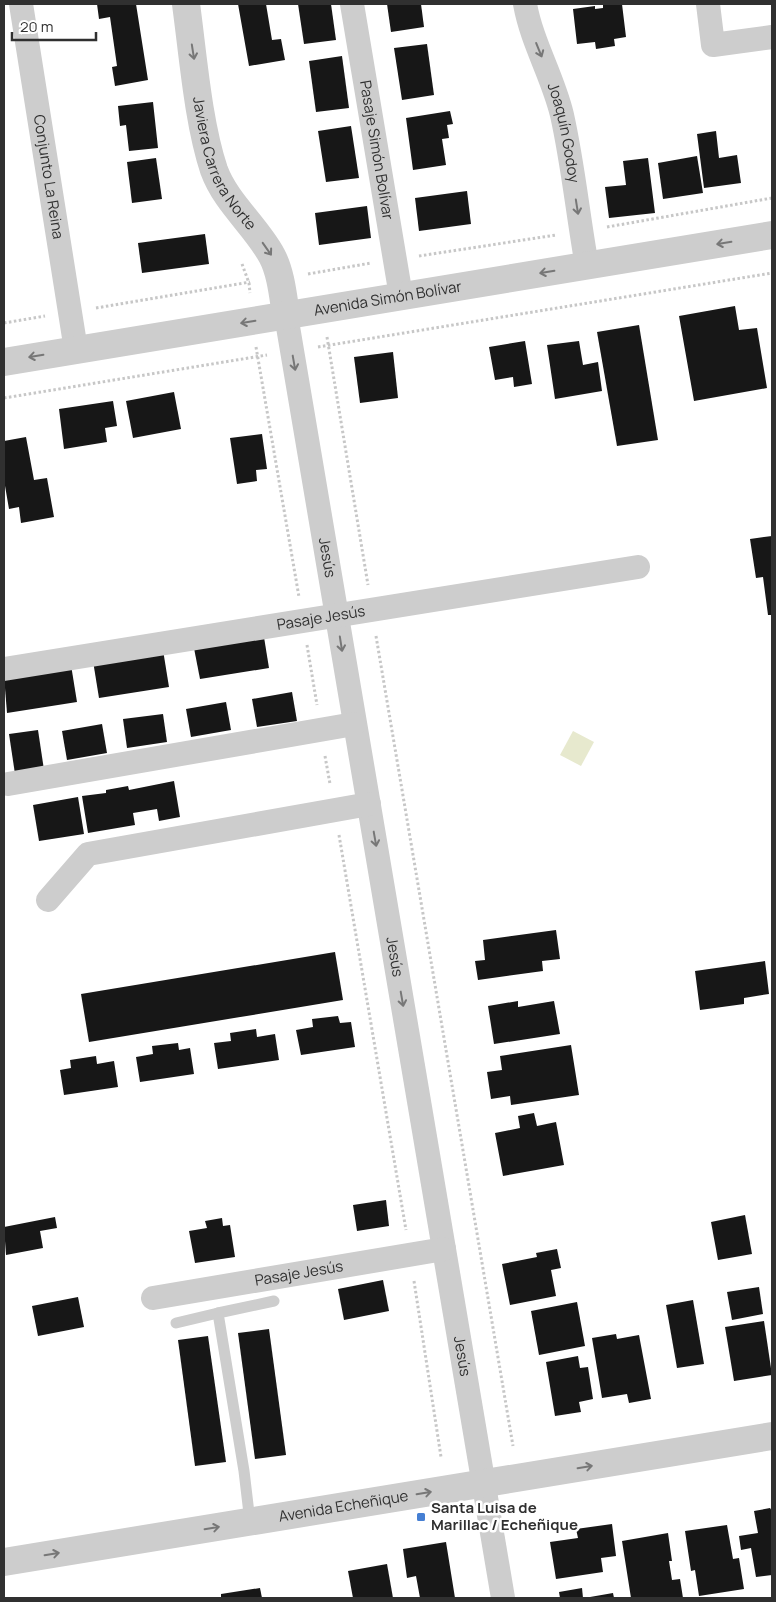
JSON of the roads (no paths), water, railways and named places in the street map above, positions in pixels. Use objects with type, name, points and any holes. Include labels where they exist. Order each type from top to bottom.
[{"type":"street","name":"Conjunto La Reina","points":[[21,4],[68,312],[76,350]]},
{"type":"street","name":"Javiera Carrera Norte","points":[[186,4],[206,140],[215,172],[232,201],[272,256],[279,278],[286,315]]},
{"type":"street","name":"Pasaje Simón Bolívar","points":[[352,4],[401,296]]},
{"type":"street","name":"Joaquín Godoy","points":[[525,4],[528,25],[554,86],[562,115],[586,266]]},
{"type":"street","points":[[708,4],[713,46],[772,38]]},
{"type":"street","name":"Avenida Simón Bolívar","points":[[4,362],[772,235]]},
{"type":"street","name":"Jesús","points":[[286,315],[503,1598]]},
{"type":"street","name":"Pasaje Jesús","points":[[4,669],[638,567]]},
{"type":"street","points":[[8,784],[320,728],[354,724]]},
{"type":"street","points":[[48,900],[88,854],[369,804]]},
{"type":"street","name":"Pasaje Jesús","points":[[152,1298],[444,1249]]},
{"type":"street","name":"Avenida Echeñique","points":[[4,1562],[772,1436]]},
{"type":"lane","points":[[176,1323],[274,1301]]},
{"type":"lane","points":[[218,1313],[244,1471],[250,1522]]},
{"type":"place","name":"Santa Luisa de Marillac / Echeñique","points":[[421,1517]]}]
